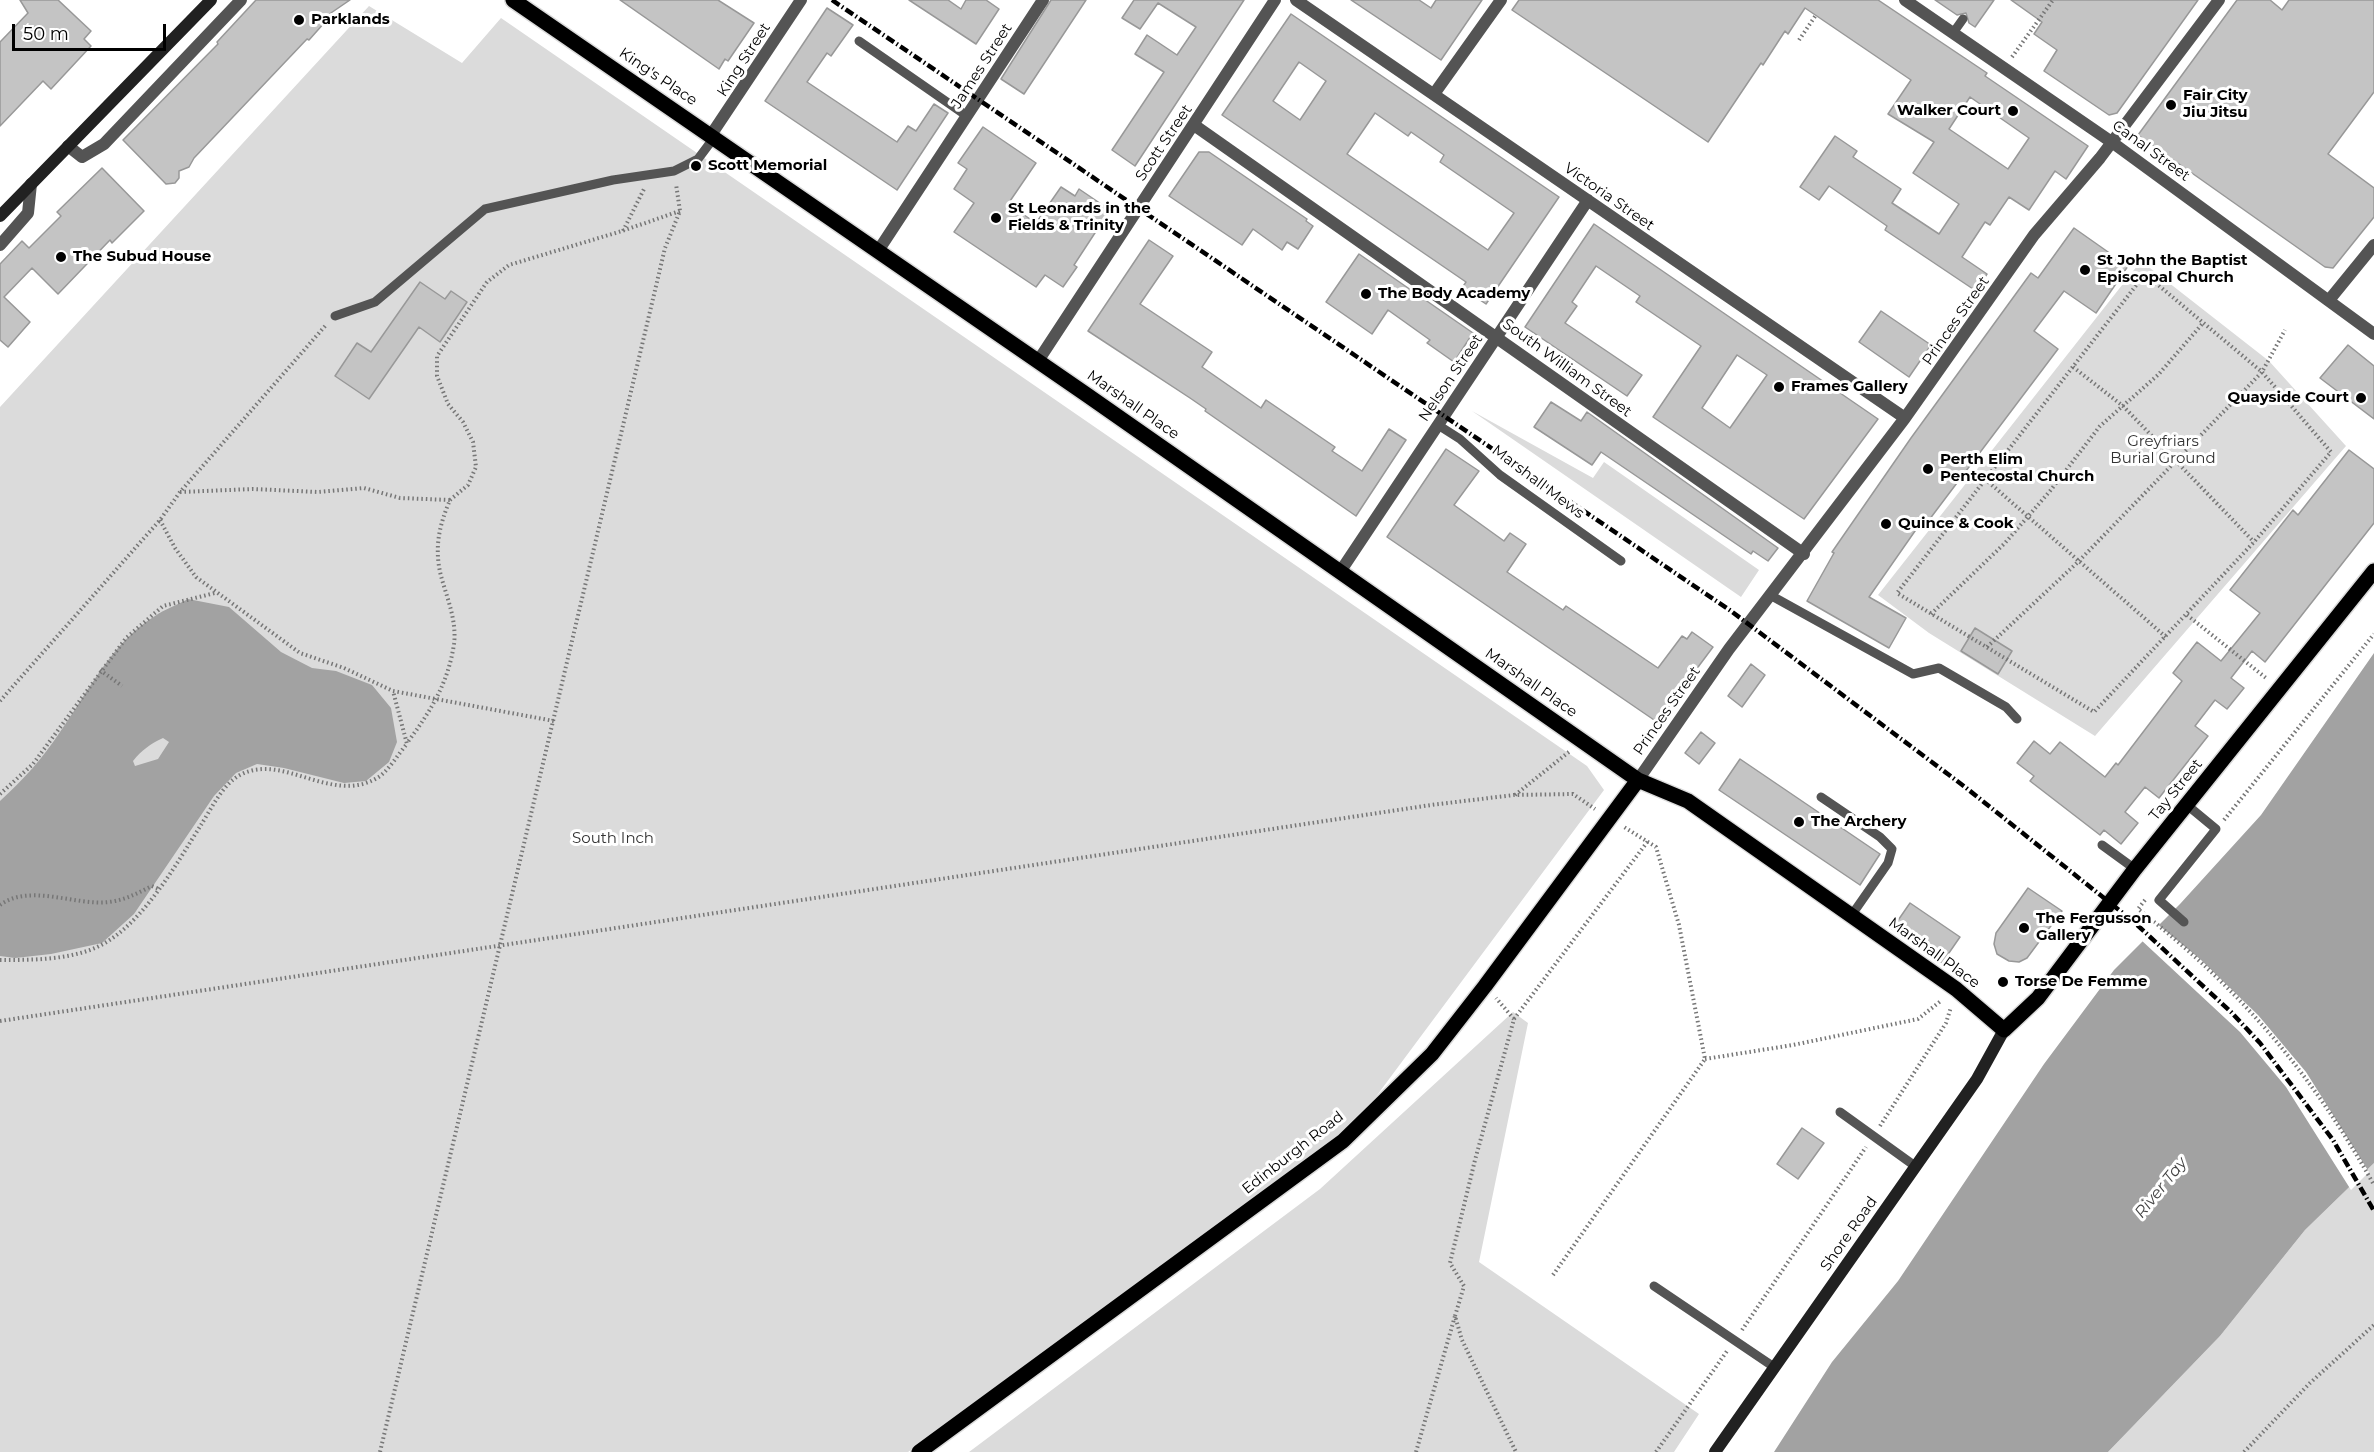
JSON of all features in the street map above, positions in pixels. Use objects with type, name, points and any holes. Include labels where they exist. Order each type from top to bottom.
[{"type":"main road","name":"King's Place","points":[[513,0],[923,281]]},
{"type":"main road","name":"Marshall Place","points":[[923,281],[1638,780],[1688,801],[1956,989],[2004,1030]]},
{"type":"main road","name":"Tay Street","points":[[2004,1030],[2038,998],[2135,869],[2374,571]]},
{"type":"main road","name":"Edinburgh Road","points":[[919,1452],[1343,1141],[1432,1054],[1638,780]]},
{"type":"street","points":[[0,216],[211,0]]},
{"type":"street","points":[[68,146],[82,157],[104,144],[241,0]]},
{"type":"street","name":"King Street","points":[[711,135],[801,0]]},
{"type":"street","name":"James Street","points":[[878,250],[1043,0]]},
{"type":"street","name":"Scott Street","points":[[1038,361],[1275,0]]},
{"type":"street","name":"Victoria Street","points":[[1296,0],[1905,418]]},
{"type":"street","points":[[1434,94],[1500,0]]},
{"type":"street","name":"Canal Street","points":[[1905,0],[2113,142],[2330,299],[2374,334]]},
{"type":"street","name":"Princes Street","points":[[1638,780],[1770,595],[1804,554],[1905,418],[2034,235],[2066,202],[2219,0]]},
{"type":"street","name":"South William Street","points":[[1194,125],[1804,554]]},
{"type":"street","points":[[0,245],[28,213],[31,184]]},
{"type":"street","name":"Nelson Street","points":[[1340,572],[1588,200]]},
{"type":"street","points":[[2330,299],[2374,245]]},
{"type":"street","name":"Shore Road","points":[[1714,1452],[1977,1079],[2004,1030]]},
{"type":"lane","points":[[1953,33],[1963,19]]},
{"type":"lane","points":[[859,41],[967,116]]},
{"type":"lane","points":[[335,316],[375,302],[485,209],[613,180],[674,171],[698,159],[710,143],[711,135]]},
{"type":"lane","name":"Marshall Mews","points":[[1438,425],[1460,439],[1500,475],[1622,561]]},
{"type":"lane","points":[[1770,595],[1912,674],[1939,668],[2006,707],[2017,719]]},
{"type":"lane","points":[[1821,797],[1880,837],[1892,849],[1888,864],[1851,916]]},
{"type":"lane","points":[[2184,922],[2159,900],[2216,829],[2187,805]]},
{"type":"lane","points":[[2102,845],[2135,869]]},
{"type":"lane","points":[[1840,1112],[1915,1166]]},
{"type":"lane","points":[[1654,1286],[1774,1366]]},
{"type":"path","points":[[2005,67],[2053,0]]},
{"type":"path","points":[[1799,40],[1816,15]]},
{"type":"path","points":[[380,1452],[665,248],[680,211],[674,171]]},
{"type":"path","points":[[622,231],[653,174]]},
{"type":"path","points":[[0,960],[38,960],[91,949],[122,931],[159,889],[224,790],[238,776],[255,769],[271,770],[335,786],[358,787],[379,777],[407,744],[437,701],[454,644],[452,615],[437,548],[439,524],[450,500],[468,485],[476,467],[473,442],[463,422],[448,404],[436,376],[437,356],[487,282],[508,264],[622,231],[680,211]]},
{"type":"path","points":[[2145,274],[2262,372],[2331,452],[2254,542],[2094,712],[1897,593],[2073,367],[2145,274]]},
{"type":"path","points":[[0,701],[160,520],[180,492],[335,316]]},
{"type":"path","points":[[1932,614],[2005,543],[2100,426],[2158,375],[2203,323]]},
{"type":"path","points":[[1987,647],[2078,562],[2262,372],[2285,330]]},
{"type":"path","points":[[2073,367],[2123,406],[2254,542]]},
{"type":"path","points":[[1985,479],[2166,637]]},
{"type":"path","points":[[180,492],[253,489],[318,492],[364,488],[400,498],[450,500]]},
{"type":"path","points":[[160,520],[175,548],[196,577],[300,653],[344,668],[393,691],[554,721]]},
{"type":"path","points":[[0,794],[33,764],[100,670],[126,638],[163,606],[215,593]]},
{"type":"path","points":[[2187,615],[2280,689]]},
{"type":"path","points":[[2216,829],[2374,634]]},
{"type":"path","points":[[100,670],[122,686]]},
{"type":"path","points":[[393,691],[407,744]]},
{"type":"path","points":[[1514,795],[1582,741]]},
{"type":"path","points":[[0,1021],[499,944],[1514,795],[1573,794],[1656,847],[1679,924],[1705,1059]]},
{"type":"path","points":[[1416,1452],[1464,1286],[1450,1263],[1475,1160],[1514,1019],[1648,841]]},
{"type":"path","points":[[0,905],[5,901],[37,895],[82,902],[109,902],[133,896],[152,886],[159,889]]},
{"type":"path","points":[[2138,909],[2198,958],[2258,1017],[2304,1073],[2344,1131],[2374,1185]]},
{"type":"path","points":[[1485,986],[1514,1019]]},
{"type":"path","points":[[1553,1275],[1705,1059],[1792,1045],[1918,1019],[1956,989]]},
{"type":"path","points":[[1656,1452],[1874,1135],[1946,1023],[1956,989]]},
{"type":"path","points":[[1455,1316],[1462,1340],[1516,1452]]},
{"type":"path","points":[[2244,1452],[2310,1383],[2374,1325]]},
{"type":"green space","name":"South Inch","points":[[369,6],[462,63],[501,18],[1587,766],[1604,790],[1343,1141],[908,1452],[0,1452],[0,407]]},
{"type":"green space","name":"Greyfriars Burial Ground","points":[[2141,261],[2269,361],[2346,446],[2095,736],[1929,633],[1878,595]]},
{"type":"green space","points":[[1472,411],[1593,478],[1604,462],[1759,570],[1741,597]]},
{"type":"green space","points":[[1513,1012],[1528,1023],[1479,1262],[1699,1414],[1674,1452],[969,1452],[1320,1189]]},
{"type":"green space","points":[[2374,1163],[2374,1452],[2108,1452],[2220,1336],[2305,1230]]},
{"type":"water","points":[[188,599],[229,607],[281,652],[312,668],[336,671],[372,685],[391,708],[397,742],[389,762],[366,781],[344,783],[284,768],[257,764],[236,773],[214,796],[134,914],[102,943],[51,954],[15,958],[0,956],[0,801],[47,751],[102,669],[126,640],[155,616]],"holes":[[[163,738],[169,742],[158,759],[135,766],[133,761],[150,745]]]},
{"type":"water","name":"River Tay","points":[[2374,653],[2374,1163],[2305,1230],[2220,1336],[2108,1452],[1774,1452],[1832,1362],[1898,1281],[2044,1064],[2114,970],[2180,904],[2261,815]]},
{"type":"pier","points":[[2156,923],[2200,959],[2258,1015],[2306,1072],[2369,1172],[2351,1190],[2286,1087],[2240,1032],[2140,939]]},
{"type":"building","points":[[20,0],[58,0],[91,31],[84,39],[91,46],[51,89],[43,81],[0,126],[0,42],[28,13]]},
{"type":"building","points":[[256,0],[350,0],[328,15],[325,22],[309,40],[307,39],[194,158],[189,167],[179,171],[179,178],[175,183],[166,184],[123,140],[218,44],[217,42]]},
{"type":"building","points":[[620,0],[718,0],[754,23],[728,61],[725,59],[719,69]]},
{"type":"building","points":[[909,0],[948,0],[961,9],[966,0],[986,0],[999,9],[976,44]]},
{"type":"building","points":[[1051,0],[1086,0],[1024,94],[1001,79]]},
{"type":"building","points":[[1134,0],[1244,0],[1135,166],[1112,150],[1164,72],[1135,54],[1147,35],[1177,55],[1196,27],[1158,3],[1140,29],[1122,18]]},
{"type":"building","points":[[1351,0],[1419,0],[1431,8],[1436,0],[1482,0],[1441,60]]},
{"type":"building","points":[[1519,0],[1878,0],[1987,73],[1985,76],[2088,146],[2066,179],[2055,171],[2029,210],[2009,197],[1990,225],[1985,222],[1962,257],[1987,274],[1976,291],[1885,230],[1887,226],[1829,186],[1819,200],[1800,187],[1835,136],[1857,151],[1853,157],[1901,189],[1892,203],[1939,234],[1959,204],[1913,173],[1934,142],[1888,114],[1911,80],[1805,8],[1788,34],[1785,31],[1763,65],[1761,63],[1708,142],[1512,10]],"holes":[[[1970,97],[2029,138],[2008,169],[1949,129]]]},
{"type":"building","points":[[1935,0],[1994,0],[1975,27],[1969,23],[1966,13],[1957,15]]},
{"type":"building","points":[[2011,0],[2198,0],[2117,113],[2109,115],[2044,71],[2057,50],[2034,34],[2042,22]]},
{"type":"building","points":[[2237,0],[2270,0],[2282,10],[2289,0],[2374,0],[2374,92],[2328,154],[2374,188],[2374,217],[2333,268],[2325,267],[2138,135]]},
{"type":"building","points":[[827,8],[853,25],[831,56],[827,53],[807,82],[897,142],[908,126],[916,131],[934,104],[948,113],[897,190],[765,101]]},
{"type":"building","points":[[1291,14],[1559,197],[1486,304],[1462,288],[1466,282],[1222,115]],"holes":[[[1299,62],[1326,81],[1300,120],[1273,101]],[[1375,113],[1408,136],[1411,132],[1444,155],[1440,162],[1514,213],[1488,250],[1347,154]]]},
{"type":"building","name":"St Leonards in the Fields & Trinity","points":[[983,127],[1036,163],[1008,204],[1036,223],[1061,187],[1075,196],[1079,189],[1110,210],[1074,265],[1077,267],[1063,287],[1045,275],[1036,287],[954,232],[974,203],[954,189],[967,169],[958,163]]},
{"type":"building","points":[[1199,152],[1209,152],[1307,219],[1306,221],[1313,226],[1298,249],[1287,242],[1282,250],[1253,229],[1242,245],[1169,196]]},
{"type":"building","points":[[102,168],[144,211],[112,243],[110,240],[58,294],[32,268],[4,297],[30,322],[8,347],[0,340],[0,264],[22,241],[29,248],[61,216],[57,212]]},
{"type":"building","points":[[1594,224],[1878,419],[1804,519],[1653,417],[1701,346],[1636,302],[1640,296],[1596,266],[1572,302],[1577,306],[1565,323],[1642,375],[1627,396],[1525,327]],"holes":[[[1737,355],[1767,375],[1730,428],[1702,408]]]},
{"type":"building","points":[[2074,228],[2128,266],[2096,313],[2064,291],[2034,331],[2058,349],[1926,524],[1922,521],[1869,597],[1906,618],[1889,648],[1807,601],[1834,553],[1832,552],[1911,438],[2031,273],[2038,278]]},
{"type":"building","points":[[1149,240],[1173,256],[1140,304],[1212,352],[1202,367],[1261,408],[1266,400],[1335,447],[1332,451],[1362,471],[1389,429],[1406,440],[1356,516],[1205,411],[1206,409],[1088,331]]},
{"type":"building","points":[[1359,254],[1473,333],[1454,362],[1427,343],[1430,340],[1388,310],[1372,334],[1326,302]]},
{"type":"building","points":[[420,282],[445,299],[451,291],[467,302],[440,342],[419,327],[369,399],[335,376],[357,343],[371,352]]},
{"type":"building","points":[[1881,311],[1931,345],[1909,377],[1859,342]]},
{"type":"building","name":"Quayside Court","points":[[2348,345],[2374,366],[2374,419],[2320,378]]},
{"type":"building","points":[[1551,402],[1581,421],[1587,412],[1778,548],[1768,561],[1753,551],[1751,554],[1601,452],[1592,465],[1534,427]]},
{"type":"building","points":[[1446,449],[1479,471],[1454,505],[1504,541],[1510,533],[1526,544],[1507,572],[1563,610],[1566,606],[1658,668],[1682,636],[1687,639],[1692,632],[1713,647],[1657,722],[1387,537]]},
{"type":"building","points":[[2349,450],[2374,469],[2374,523],[2265,662],[2252,651],[2231,678],[2244,688],[2227,709],[2215,700],[2195,726],[2208,736],[2159,798],[2145,787],[2125,812],[2138,823],[2121,844],[2104,830],[2100,835],[2030,781],[2034,776],[2017,763],[2034,741],[2050,754],[2060,742],[2105,777],[2116,763],[2118,765],[2182,681],[2173,673],[2197,642],[2221,661],[2260,613],[2230,590],[2293,510],[2298,515]]},
{"type":"building","points":[[1975,628],[2012,651],[1998,674],[1961,651]]},
{"type":"building","points":[[1751,664],[1765,675],[1742,707],[1728,696]]},
{"type":"building","points":[[1701,732],[1715,743],[1699,764],[1685,753]]},
{"type":"building","name":"The Archery","points":[[1740,759],[1880,854],[1860,885],[1719,790]]},
{"type":"building","name":"The Fergusson Gallery","points":[[2028,888],[2062,911],[2027,958],[2019,962],[2009,961],[1997,954],[1994,944],[1996,933]]},
{"type":"building","points":[[1910,903],[1960,937],[1942,963],[1892,929]]},
{"type":"building","points":[[1802,1128],[1824,1143],[1798,1179],[1777,1164]]},
{"type":"railway","points":[[832,0],[1731,611],[1965,787],[2134,922],[2231,1012],[2260,1043],[2333,1140],[2374,1211]]},
{"type":"place","name":"Parklands","points":[[299,20]]},
{"type":"place","name":"Fair City Jiu Jitsu","points":[[2171,105]]},
{"type":"place","name":"Walker Court","points":[[2013,111]]},
{"type":"place","name":"Scott Memorial","points":[[696,166]]},
{"type":"place","name":"St Leonards in the Fields & Trinity","points":[[996,218]]},
{"type":"place","name":"The Subud House","points":[[61,257]]},
{"type":"place","name":"St John the Baptist Episcopal Church","points":[[2085,270]]},
{"type":"place","name":"The Body Academy","points":[[1366,294]]},
{"type":"place","name":"Frames Gallery","points":[[1779,387]]},
{"type":"place","name":"Quayside Court","points":[[2361,398]]},
{"type":"place","name":"Perth Elim Pentecostal Church","points":[[1928,469]]},
{"type":"place","name":"Quince & Cook","points":[[1886,524]]},
{"type":"place","name":"The Archery","points":[[1799,822]]},
{"type":"place","name":"The Fergusson Gallery","points":[[2024,928]]},
{"type":"place","name":"Torse De Femme","points":[[2003,982]]}]
